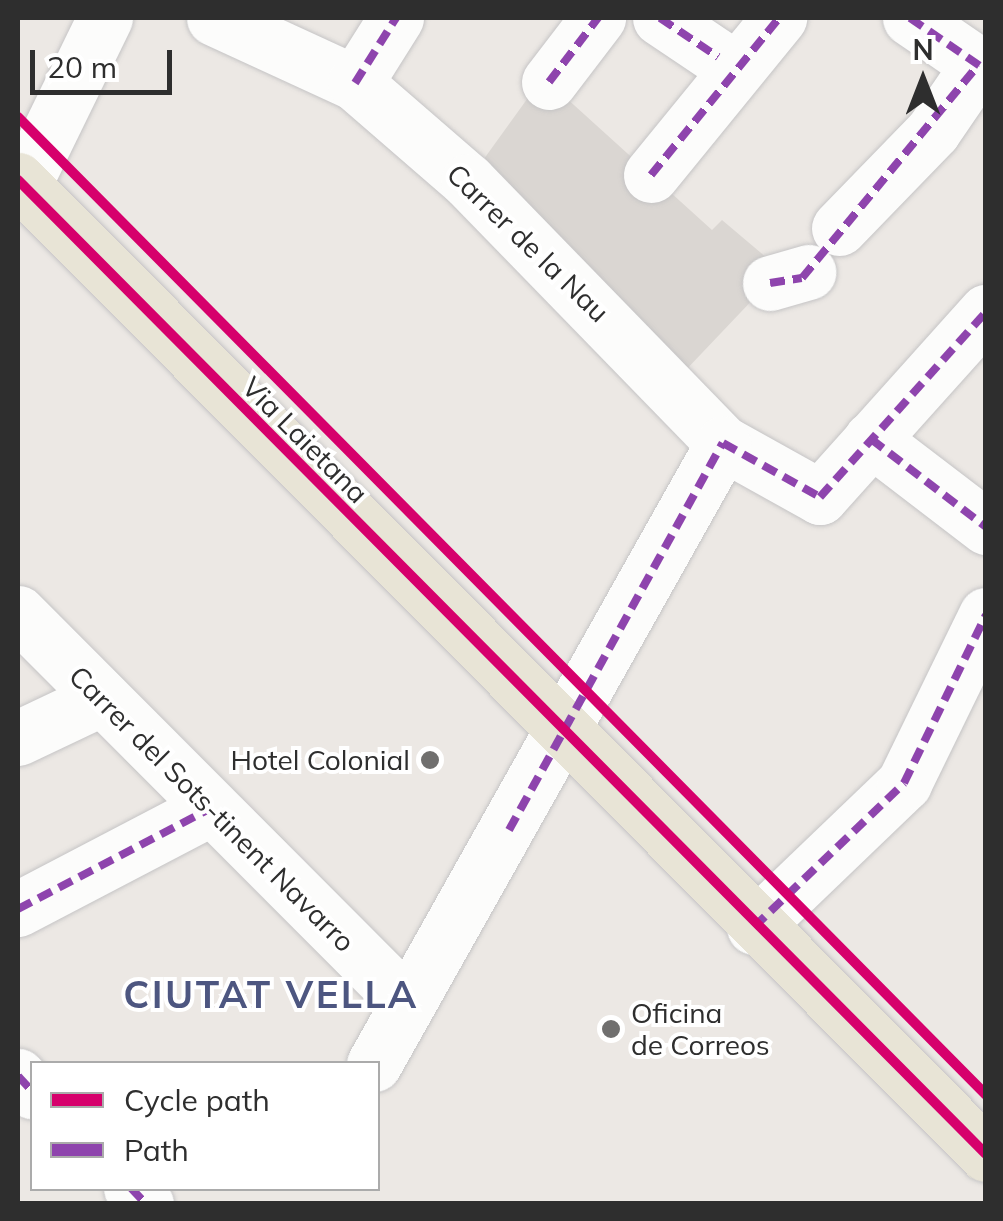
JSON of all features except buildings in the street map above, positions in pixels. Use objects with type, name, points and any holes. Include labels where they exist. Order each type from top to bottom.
[{"type":"main road","name":"Via Laietana","points":[[20,183],[754,927],[986,1154]]},
{"type":"street","points":[[20,183],[105,18]]},
{"type":"street","name":"Carrer de la Nau","points":[[214,18],[355,83],[468,181],[723,443],[820,498],[871,438]]},
{"type":"street","points":[[355,83],[396,18]]},
{"type":"street","points":[[549,82],[598,18]]},
{"type":"street","points":[[660,18],[718,57]]},
{"type":"street","points":[[651,175],[779,18]]},
{"type":"street","points":[[839,228],[933,131],[982,67],[910,18]]},
{"type":"street","points":[[986,312],[871,438],[986,527]]},
{"type":"street","points":[[376,1061],[566,734],[723,443]]},
{"type":"street","name":"Carrer del Sots-tinent Navarro","points":[[18,613],[407,1003]]},
{"type":"street","points":[[754,927],[904,783],[986,615]]},
{"type":"street","points":[[18,738],[100,699]]},
{"type":"street","points":[[18,910],[211,808]]},
{"type":"shaded area","points":[[543,77],[712,230],[722,220],[781,270],[683,373],[468,181]]},
{"type":"marked path","points":[[355,83],[396,18]]},
{"type":"marked path","points":[[549,82],[598,18]]},
{"type":"marked path","points":[[660,18],[718,57]]},
{"type":"marked path","points":[[651,175],[779,18]]},
{"type":"marked path","points":[[910,18],[986,70]]},
{"type":"marked path","points":[[770,283],[802,278],[978,65]]},
{"type":"marked path","points":[[509,830],[723,443],[820,497],[986,312]]},
{"type":"marked path","points":[[871,439],[986,527]]},
{"type":"marked path","points":[[754,927],[904,783],[986,615]]},
{"type":"marked path","points":[[18,909],[211,808]]},
{"type":"marked path","points":[[18,1076],[30,1089]]},
{"type":"marked path","points":[[134,1191],[146,1204]]},
{"type":"cycle path","points":[[18,117],[986,1095]]},
{"type":"cycle path","points":[[18,180],[986,1154]]},
{"type":"place","name":"Hotel Colonial","points":[[430,760]]},
{"type":"place","name":"Oficina de Correos","points":[[611,1029]]},
{"type":"district","name":"CIUTAT VELLA","points":[[271,995]]}]
